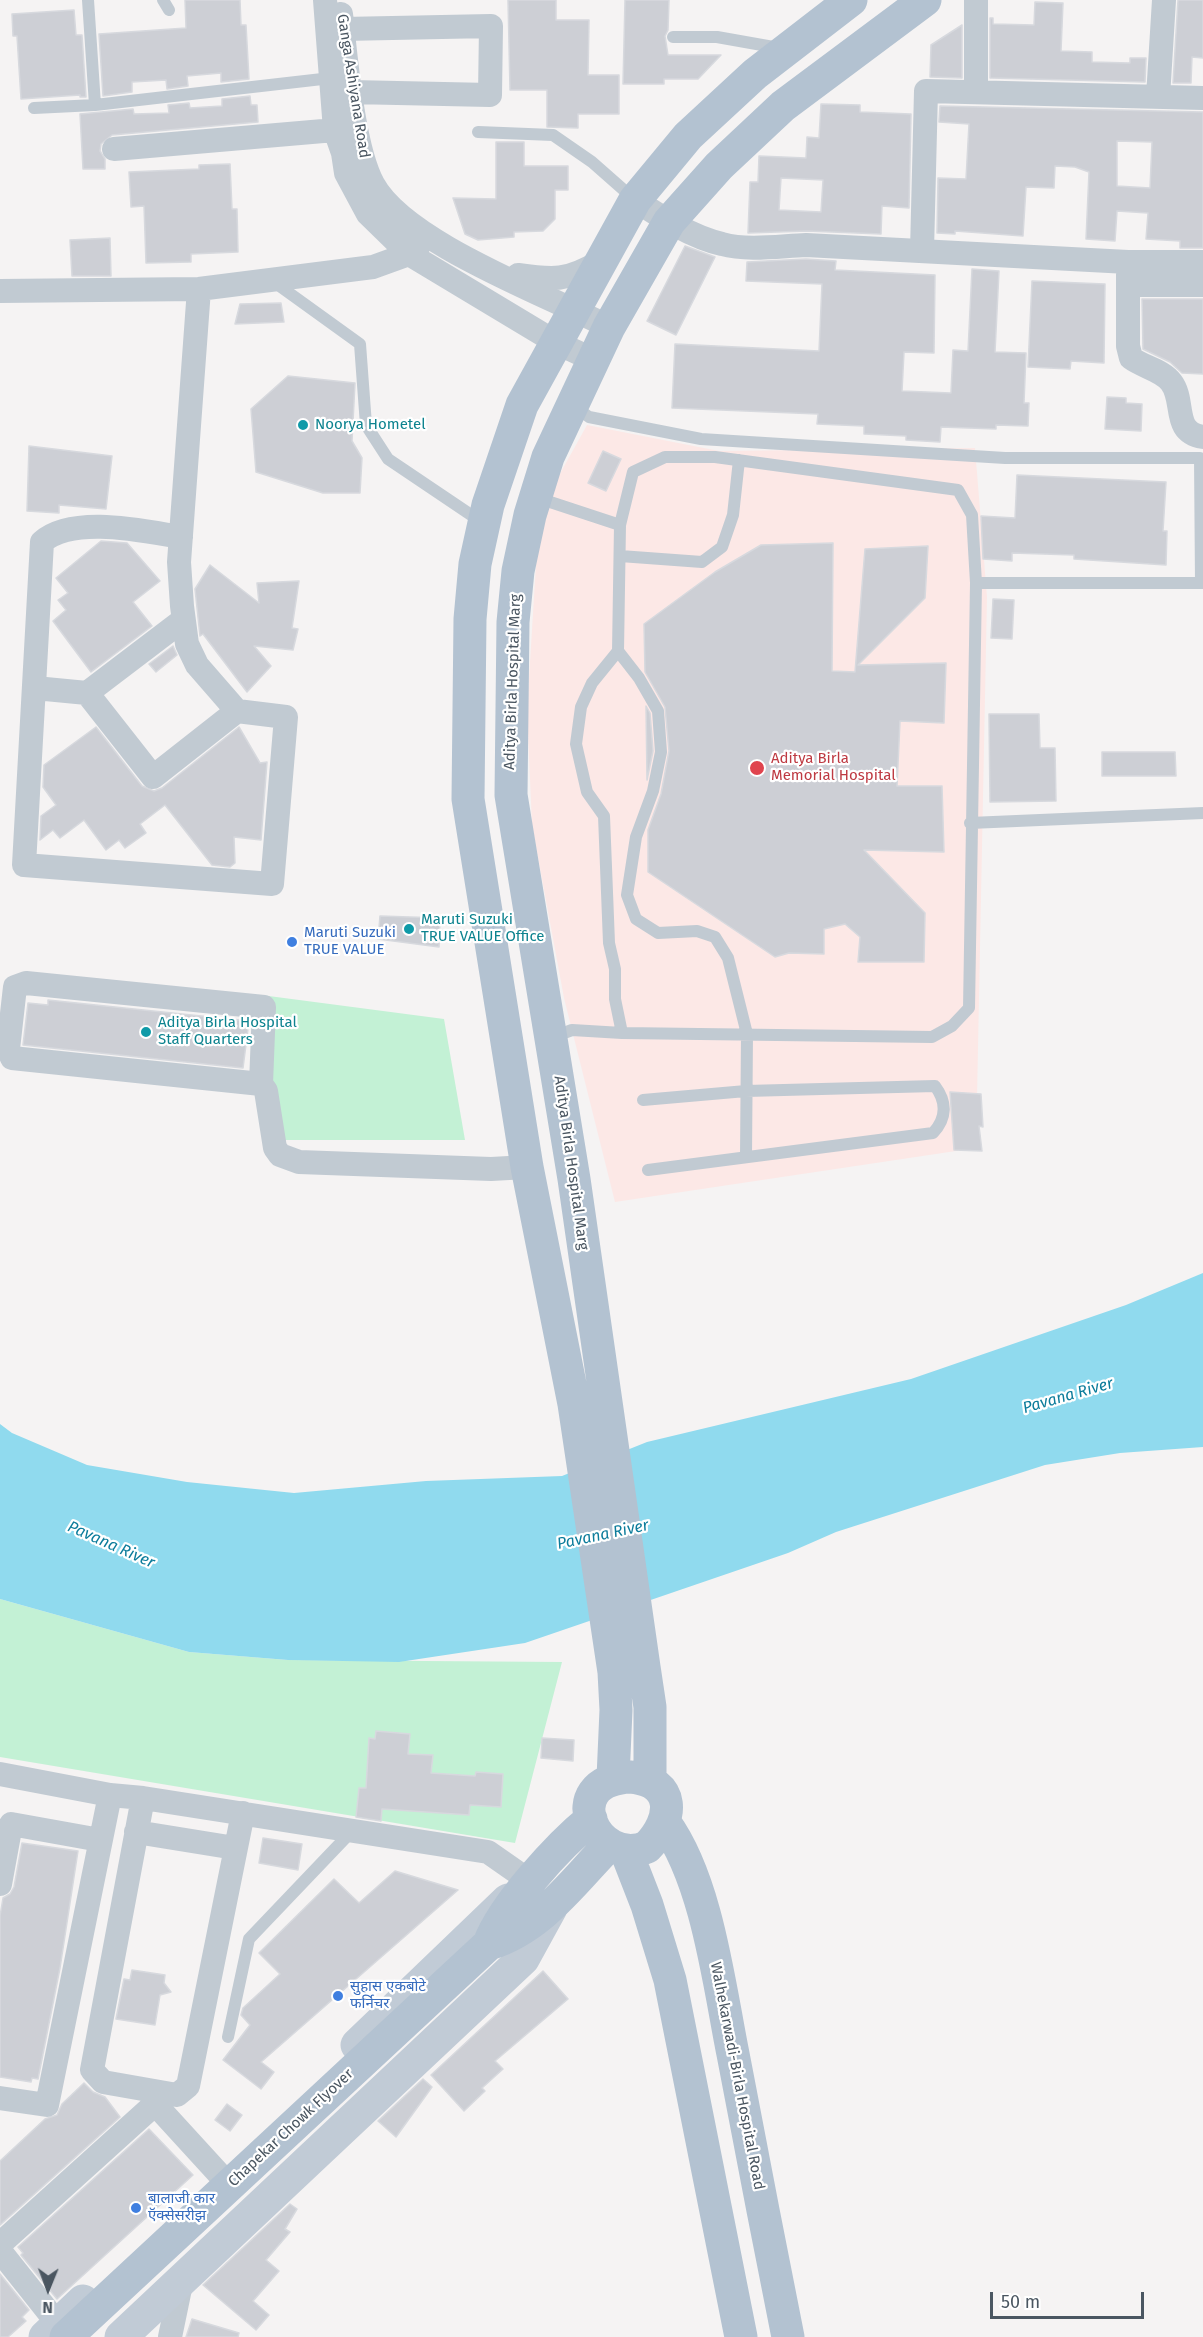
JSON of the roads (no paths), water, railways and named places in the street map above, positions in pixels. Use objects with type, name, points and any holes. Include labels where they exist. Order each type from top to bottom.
[{"type":"main road","points":[[650,1780],[650,1707],[629,1670],[589,1402],[567,1369],[527,1167],[468,799],[470,619],[475,564],[507,443],[522,405],[543,363],[558,342],[573,308],[635,200],[688,136],[755,74],[851,0]]},
{"type":"main road","name":"Aditya Birla Hospital Marg","points":[[589,1402],[600,1365],[552,1037],[511,795],[513,622],[518,571],[535,497],[548,457],[571,404],[609,327],[669,222],[719,166],[783,106],[925,0]]},
{"type":"main road","points":[[567,1369],[600,1365]]},
{"type":"main road","points":[[613,1778],[616,1710],[629,1670]]},
{"type":"main road","points":[[608,1838],[646,1847],[665,1823],[667,1805],[664,1796],[650,1780],[630,1777],[613,1778],[600,1783],[593,1790],[589,1809],[647,1905],[670,1980],[741,2337]]},
{"type":"main road","name":"Walhekarwadi-Birla Hospital Road","points":[[665,1823],[678,1840],[697,1891],[715,1962],[788,2337]]},
{"type":"main road","name":"Chapekar Chowk Flyover","points":[[56,2333],[489,1944],[509,1938],[551,1908],[608,1838],[575,1832],[496,1926],[489,1944]]},
{"type":"main road","points":[[56,2333],[219,2174],[509,1899],[527,1887]]},
{"type":"main road","points":[[120,2337],[523,1959],[551,1908]]},
{"type":"street","points":[[325,0],[335,130],[343,153],[346,173],[354,192],[380,229],[409,255],[558,342],[594,360]]},
{"type":"street","name":"Ganga Ashiyana Road","points":[[340,0],[351,92],[361,150],[380,195],[405,219],[444,247],[609,327]]},
{"type":"street","points":[[976,0],[976,92]]},
{"type":"street","points":[[1158,97],[1164,0]]},
{"type":"street","points":[[343,29],[491,26],[490,95],[351,92]]},
{"type":"street","points":[[922,251],[926,91],[1203,98]]},
{"type":"street","points":[[114,149],[335,130]]},
{"type":"street","points":[[635,200],[669,222],[722,244],[755,247],[806,245],[922,251],[1128,274],[1203,285]]},
{"type":"street","points":[[0,291],[199,290],[373,267],[409,255],[429,236]]},
{"type":"street","points":[[495,271],[546,279],[568,278],[599,262]]},
{"type":"street","points":[[1128,274],[1203,262]]},
{"type":"street","points":[[1128,274],[1128,346],[1131,358],[1169,379],[1174,387],[1184,428],[1194,436],[1203,437]]},
{"type":"street","points":[[181,537],[118,528],[80,529],[56,532],[42,542],[24,865],[272,884],[286,717],[237,711],[197,665],[187,644],[183,620],[179,562],[181,537],[199,290]]},
{"type":"street","points":[[35,687],[87,693],[183,620]]},
{"type":"street","points":[[87,693],[153,777],[237,711]]},
{"type":"street","points":[[261,1084],[17,1060],[10,1056],[8,1049],[15,987],[26,983],[264,1007],[261,1084],[266,1091],[275,1148],[288,1160],[491,1169],[527,1167]]},
{"type":"street","points":[[0,1774],[110,1795],[243,1813],[488,1852],[527,1887]]},
{"type":"street","points":[[0,2098],[47,2105],[110,1795]]},
{"type":"street","points":[[143,1798],[92,2070],[102,2082],[162,2093],[177,2095],[188,2086],[243,1813]]},
{"type":"street","points":[[0,1884],[11,1824],[100,1839]]},
{"type":"street","points":[[136,1832],[235,1848]]},
{"type":"street","points":[[0,2244],[155,2104],[219,2174]]},
{"type":"street","points":[[0,2252],[56,2333]]},
{"type":"street","points":[[170,2337],[182,2280]]},
{"type":"lane","points":[[88,0],[95,105]]},
{"type":"lane","points":[[673,37],[717,37],[786,50]]},
{"type":"lane","points":[[34,108],[95,105],[331,78]]},
{"type":"lane","points":[[478,132],[553,135],[592,162],[635,200]]},
{"type":"lane","points":[[272,280],[360,344],[366,425],[388,459],[484,523]]},
{"type":"lane","points":[[571,404],[589,417],[701,439],[1005,458],[1200,458],[1202,467],[1202,583],[976,583]]},
{"type":"lane","points":[[552,1037],[572,1030],[622,1033],[932,1037],[952,1026],[969,1008],[970,823],[976,583],[972,514],[958,490],[715,457],[665,457],[633,472],[620,525],[618,651],[592,682],[581,707],[576,744],[587,792],[604,816],[609,943],[615,969],[615,999],[622,1033]]},
{"type":"lane","points":[[620,556],[702,562],[722,547],[733,515],[739,460]]},
{"type":"lane","points":[[535,497],[620,525]]},
{"type":"lane","points":[[618,651],[639,678],[658,711],[661,752],[653,791],[636,837],[627,895],[636,919],[658,933],[697,931],[715,937],[728,958],[747,1034],[746,1156]]},
{"type":"lane","points":[[970,823],[1203,813]]},
{"type":"lane","points":[[643,1100],[746,1091],[935,1086],[943,1096],[945,1110],[940,1125],[933,1133],[648,1170]]},
{"type":"lane","points":[[228,2037],[249,1938],[352,1831]]},
{"type":"water","name":"Pavana River","points":[[1203,1273],[1203,1447],[1120,1453],[1045,1465],[836,1532],[788,1553],[525,1643],[399,1662],[288,1660],[189,1652],[0,1599],[0,1424],[12,1433],[87,1465],[187,1482],[294,1493],[426,1481],[562,1476],[647,1442],[911,1379],[1126,1305]]},
{"type":"place","name":"Noorya Hometel","points":[[303,425]]},
{"type":"place","name":"Aditya Birla Memorial Hospital","points":[[757,768]]},
{"type":"place","name":"Maruti Suzuki TRUE VALUE Office","points":[[409,929]]},
{"type":"place","name":"Maruti Suzuki TRUE VALUE","points":[[292,942]]},
{"type":"place","name":"Aditya Birla Hospital Staff Quarters","points":[[146,1032]]},
{"type":"place","name":"सुहास एकबोटे फर्निचर","points":[[338,1996]]},
{"type":"place","name":"बालाजी कार ऍक्सेसरीझ","points":[[136,2208]]}]
